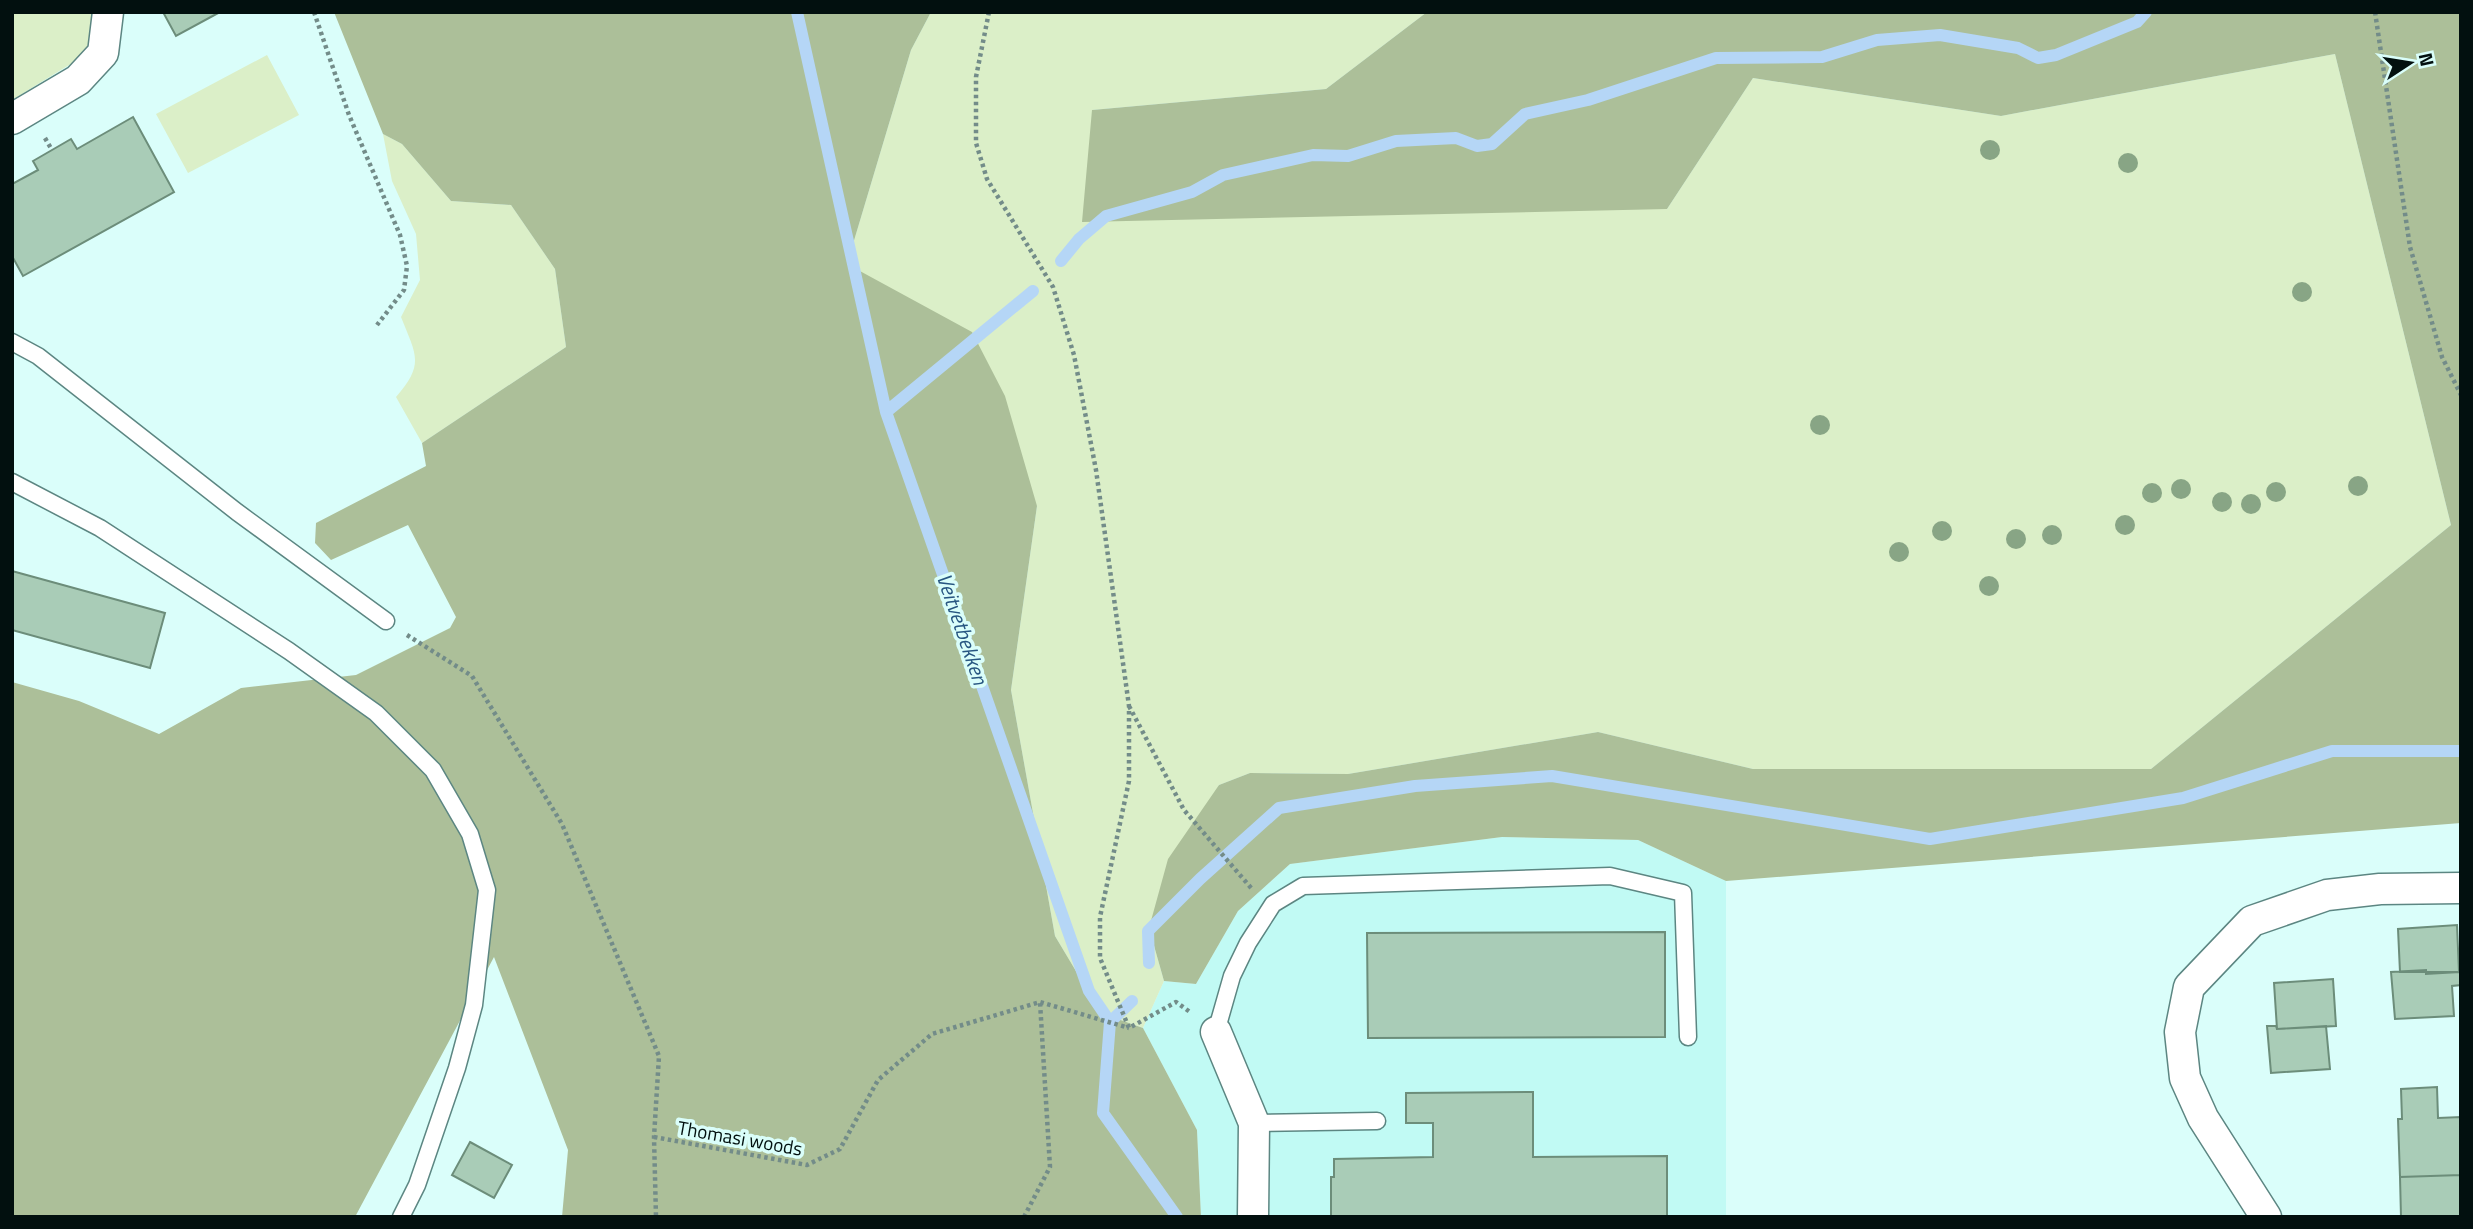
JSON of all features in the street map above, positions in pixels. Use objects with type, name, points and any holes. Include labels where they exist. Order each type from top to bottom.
[{"type":"street","points":[[12,119],[78,80],[103,53],[108,12]]},
{"type":"street","points":[[2266,1217],[2203,1118],[2185,1078],[2180,1032],[2189,987],[2252,920],[2327,895],[2380,889],[2461,888]]},
{"type":"street","points":[[1216,1032],[1254,1123],[1253,1217]]},
{"type":"lane","points":[[12,342],[38,356],[236,512],[386,621]]},
{"type":"lane","points":[[13,479],[100,528],[289,651],[376,713],[433,770],[470,834],[487,890],[474,1004],[457,1068],[417,1185],[401,1217]]},
{"type":"lane","points":[[1216,1032],[1232,976],[1248,943],[1273,904],[1303,886],[1610,876],[1683,893],[1688,1037]]},
{"type":"lane","points":[[1254,1123],[1377,1121]]},
{"type":"path","points":[[314,12],[349,115],[400,235],[407,266],[404,290],[377,326]]},
{"type":"path","points":[[989,12],[976,77],[976,143],[987,179],[1053,287],[1074,355],[1096,470],[1129,706],[1129,781],[1100,917],[1100,958],[1129,1028]]},
{"type":"path","points":[[2375,12],[2410,247],[2442,357],[2461,395]]},
{"type":"path","points":[[386,621],[472,676],[562,824],[659,1056],[654,1137],[656,1217]]},
{"type":"path","points":[[1129,706],[1184,810],[1231,867]]},
{"type":"path","points":[[1024,1217],[1050,1167],[1040,1002],[1129,1028],[1176,1002],[1216,1032]]},
{"type":"path","name":"Thomasi woods","points":[[654,1137],[807,1164],[840,1149],[878,1080],[932,1034],[1040,1002]]},
{"type":"shaded area","points":[[1502,837],[1638,840],[1726,881],[1726,1217],[1201,1217],[1197,1130],[1143,1028],[1164,981],[1196,984],[1238,911],[1290,864]]},
{"type":"green space","points":[[12,12],[93,12],[96,19],[87,54],[12,100]]},
{"type":"green space","points":[[334,12],[931,12],[911,50],[847,264],[972,332],[1005,396],[1037,506],[1011,690],[1055,936],[1101,1013],[1143,1028],[1197,1130],[1201,1217],[562,1217],[568,1150],[494,957],[355,1217],[12,1217],[12,682],[79,701],[159,734],[241,688],[356,675],[450,628],[456,617],[408,525],[331,560],[315,543],[316,523],[426,466],[422,443],[566,347],[555,269],[511,205],[451,201],[402,144],[383,134]]},
{"type":"green space","points":[[931,12],[1427,12],[1326,89],[1092,110],[1667,209],[1753,78],[2001,116],[2335,54],[2451,525],[2151,769],[1753,769],[1598,732],[1348,774],[1250,773],[1219,785],[1149,928],[1164,981],[1143,1028],[1101,1013],[1055,936],[1011,690],[1037,506],[847,264],[911,50]]},
{"type":"green space","points":[[1427,12],[2461,12],[2461,823],[1726,881],[1638,840],[1502,837],[1290,864],[1238,911],[1196,984],[1164,981],[1149,928],[1168,859],[1219,785],[1250,773],[1348,774],[1598,732],[1753,769],[2151,769],[2451,525],[2335,54],[2001,116],[1753,78],[1667,209],[1082,222],[1092,110],[1326,89]]},
{"type":"green space","points":[[267,55],[299,115],[188,173],[156,114]]},
{"type":"green space","points":[[383,134],[402,144],[451,201],[511,205],[555,269],[566,347],[422,443],[396,397],[411,376],[415,359],[401,317],[420,280],[416,234],[392,181]]},
{"type":"building","points":[[163,12],[220,12],[176,36]]},
{"type":"building","points":[[133,117],[174,192],[23,276],[12,256],[12,184],[38,170],[33,161],[71,139],[77,149]]},
{"type":"building","points":[[12,571],[165,613],[150,668],[12,630]]},
{"type":"building","points":[[2457,925],[2459,972],[2400,972],[2398,929]]},
{"type":"building","points":[[1665,932],[1665,1037],[1368,1038],[1367,933]]},
{"type":"building","points":[[2426,970],[2426,974],[2460,972],[2461,985],[2452,986],[2454,1016],[2395,1019],[2391,972]]},
{"type":"building","points":[[2333,979],[2336,1026],[2277,1029],[2274,983]]},
{"type":"building","points":[[2267,1026],[2276,1026],[2277,1029],[2326,1026],[2330,1069],[2271,1073]]},
{"type":"building","points":[[2437,1087],[2438,1118],[2461,1117],[2461,1175],[2400,1177],[2398,1119],[2402,1119],[2401,1089]]},
{"type":"building","points":[[1533,1092],[1533,1157],[1667,1156],[1667,1217],[1331,1217],[1334,1159],[1433,1157],[1433,1123],[1406,1123],[1406,1093]]},
{"type":"building","points":[[470,1142],[512,1165],[494,1198],[452,1175]]},
{"type":"building","points":[[2461,1175],[2461,1217],[2401,1217],[2400,1177]]},
{"type":"waterway","name":"Veitvetbekken","points":[[797,12],[886,412],[1089,991],[1110,1022],[1103,1113],[1177,1217]]},
{"type":"waterway","points":[[1061,261],[1079,239],[1106,216],[1192,192],[1223,175],[1313,155],[1348,156],[1396,141],[1456,138],[1477,146],[1492,144],[1525,114],[1588,100],[1716,58],[1822,57],[1877,40],[1940,35],[2018,48],[2038,58],[2056,55],[2137,22],[2146,12]]},
{"type":"waterway","points":[[886,412],[1033,291]]},
{"type":"waterway","points":[[1149,963],[1148,931],[1200,879],[1279,808],[1415,786],[1552,776],[1930,839],[2183,798],[2332,751],[2461,751]]},
{"type":"waterway","points":[[1110,1022],[1132,1001]]}]
